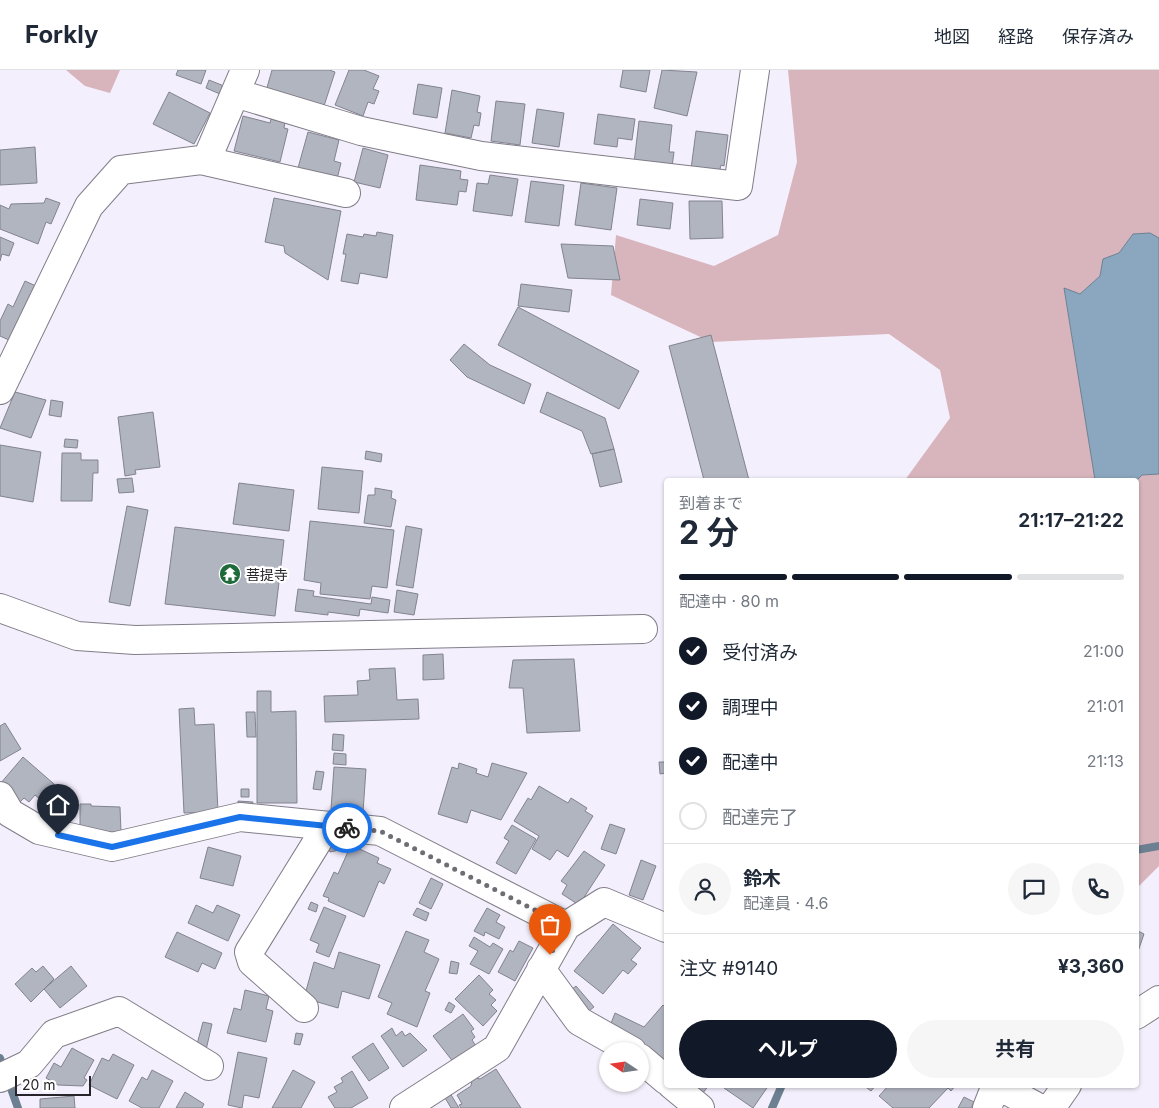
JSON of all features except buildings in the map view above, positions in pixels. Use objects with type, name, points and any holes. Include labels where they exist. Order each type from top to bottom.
[{"type":"street","points":[[206,161],[240,82],[361,131],[481,156],[738,186],[755,70]]},
{"type":"street","points":[[0,390],[90,206],[121,170],[206,161],[346,192]]},
{"type":"street","points":[[0,608],[78,636],[136,640],[644,629]]},
{"type":"street","points":[[0,796],[10,814],[40,830],[112,847],[240,817],[380,831],[566,926]]},
{"type":"street","points":[[304,1008],[252,962],[249,952],[327,826]]},
{"type":"street","points":[[404,1108],[496,1048],[566,926],[604,902],[664,927]]},
{"type":"street","points":[[542,969],[579,1021],[616,1042]]},
{"type":"street","points":[[1139,1013],[1159,1000]]},
{"type":"street","points":[[0,1078],[29,1064],[54,1034],[119,1011],[209,1066]]},
{"type":"street","points":[[649,1066],[664,1078]]},
{"type":"street","points":[[676,1088],[700,1108]]},
{"type":"street","points":[[987,1108],[996,1088]]},
{"type":"street","points":[[1002,1088],[1039,1108]]},
{"type":"street","points":[[1051,1108],[1065,1088]]},
{"type":"shaded area","points":[[66,70],[120,70],[110,93],[85,86]]},
{"type":"shaded area","points":[[788,70],[1159,70],[1159,238],[1150,233],[1133,234],[1119,253],[1103,259],[1100,276],[1080,294],[1064,289],[1095,478],[906,478],[950,418],[940,370],[889,334],[711,342],[611,295],[616,235],[714,266],[778,235],[797,162]]},
{"type":"shaded area","points":[[1159,474],[1159,866],[1139,886],[1139,478],[1142,475]]},
{"type":"water","points":[[1150,233],[1159,238],[1159,474],[1142,475],[1139,478],[1095,478],[1064,288],[1080,294],[1100,276],[1103,259],[1119,253],[1133,234]]},
{"type":"waterway","points":[[1139,849],[1159,846]]},
{"type":"waterway","points":[[0,1058],[18,1108]]},
{"type":"waterway","points":[[772,1108],[781,1088]]},
{"type":"way so far","points":[[347,828],[380,831],[566,926],[550,955]]},
{"type":"place","name":"菩提寺","points":[[230,574]]},
{"type":"route","points":[[58,835],[112,847],[240,817],[347,828]]}]
